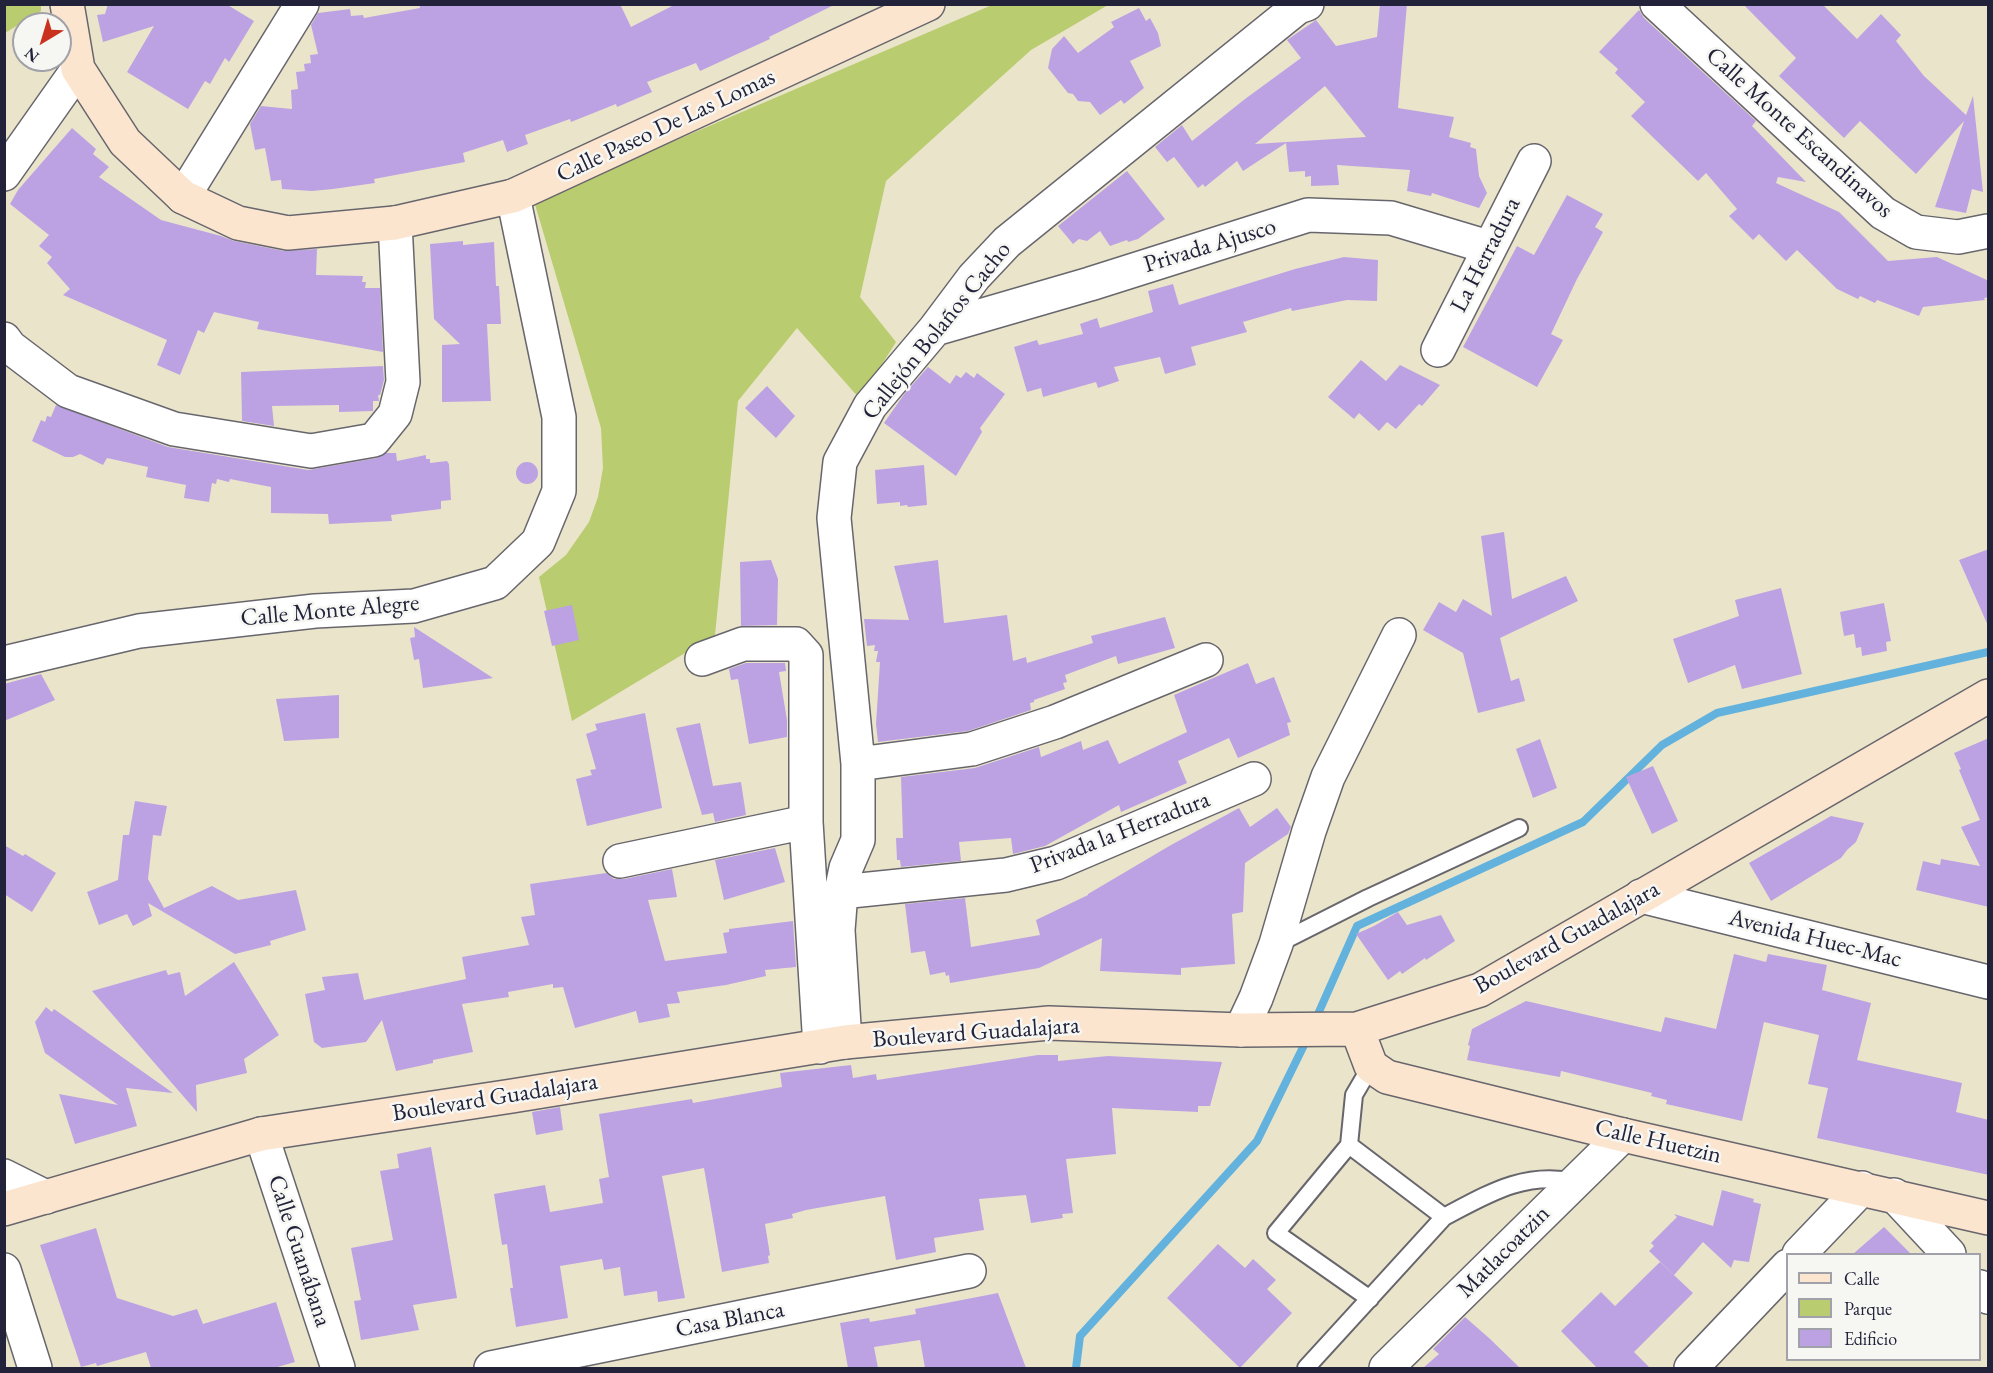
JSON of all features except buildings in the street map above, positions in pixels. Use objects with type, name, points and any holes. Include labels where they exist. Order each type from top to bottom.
[{"type":"main road","points":[[67,4],[78,69]]},
{"type":"main road","name":"Calle Paseo De Las Lomas","points":[[78,69],[125,142],[183,197],[238,223],[288,233],[395,223],[513,196],[920,6]]},
{"type":"main road","name":"Boulevard Guadalajara","points":[[4,1209],[261,1134],[832,1044],[1049,1023],[1241,1030],[1344,1029],[1480,990],[1989,696]]},
{"type":"main road","points":[[1344,1029],[1371,1066]]},
{"type":"main road","name":"Calle Huetzin","points":[[1371,1066],[1386,1077],[1623,1135],[1989,1218]]},
{"type":"street","points":[[183,197],[302,4]]},
{"type":"street","name":"Callejón Bolaños Cacho","points":[[832,1044],[841,892],[846,868],[858,840],[858,764],[834,518],[840,462],[870,406],[935,329],[974,278],[1007,242],[1289,15],[1307,4]]},
{"type":"street","name":"Calle Monte Escandinavos","points":[[1657,4],[1883,213],[1916,232],[1958,237],[1989,231]]},
{"type":"street","points":[[4,174],[78,69]]},
{"type":"street","name":"La Herradura","points":[[1438,350],[1534,161]]},
{"type":"street","name":"Calle Monte Alegre","points":[[4,663],[139,631],[315,611],[414,606],[495,583],[538,542],[559,491],[559,417],[513,196]]},
{"type":"street","name":"Privada Ajusco","points":[[935,329],[1090,284],[1308,215],[1391,218],[1488,248]]},
{"type":"street","points":[[4,339],[10,347],[68,391],[174,429],[311,451],[374,440],[395,414],[403,382],[395,223]]},
{"type":"street","points":[[1241,1030],[1256,998],[1276,944],[1309,831],[1328,777],[1399,635]]},
{"type":"street","points":[[702,659],[742,644],[796,644],[806,656],[806,822],[832,1044]]},
{"type":"street","points":[[858,764],[972,749],[1055,722],[1206,660]]},
{"type":"street","name":"Privada la Herradura","points":[[841,892],[951,883],[1006,875],[1056,863],[1254,779]]},
{"type":"street","points":[[620,861],[806,822]]},
{"type":"street","name":"Avenida Huec-Mac","points":[[1641,897],[1989,982]]},
{"type":"street","name":"Calle Guanábana","points":[[261,1134],[338,1368]]},
{"type":"street","name":"Matlacoatzin","points":[[1386,1368],[1623,1135]]},
{"type":"street","points":[[4,1176],[46,1197]]},
{"type":"street","points":[[1800,1253],[1862,1188]]},
{"type":"street","points":[[1894,1195],[1948,1253]]},
{"type":"street","points":[[1691,1368],[1786,1268]]},
{"type":"street","points":[[4,1270],[35,1368]]},
{"type":"street","name":"Casa Blanca","points":[[491,1368],[969,1271]]},
{"type":"lane","points":[[1276,944],[1519,828]]},
{"type":"lane","points":[[1370,1299],[1276,1233],[1349,1145],[1354,1095],[1371,1066]]},
{"type":"lane","points":[[1349,1145],[1444,1217]]},
{"type":"lane","points":[[1306,1368],[1444,1217],[1510,1184],[1558,1178],[1575,1182]]},
{"type":"green space","points":[[5,4],[41,5],[39,12],[12,12],[12,29],[5,33]]},
{"type":"green space","points":[[992,5],[1108,5],[1031,50],[886,181],[860,297],[896,342],[860,399],[797,328],[738,401],[715,635],[572,721],[539,577],[566,555],[589,522],[598,497],[603,468],[601,428],[534,201]]},
{"type":"waterway","points":[[1314,1023],[1357,926],[1583,822],[1662,745],[1717,713],[1988,652]]},
{"type":"waterway","points":[[1076,1368],[1080,1336],[1257,1141],[1308,1037]]}]
